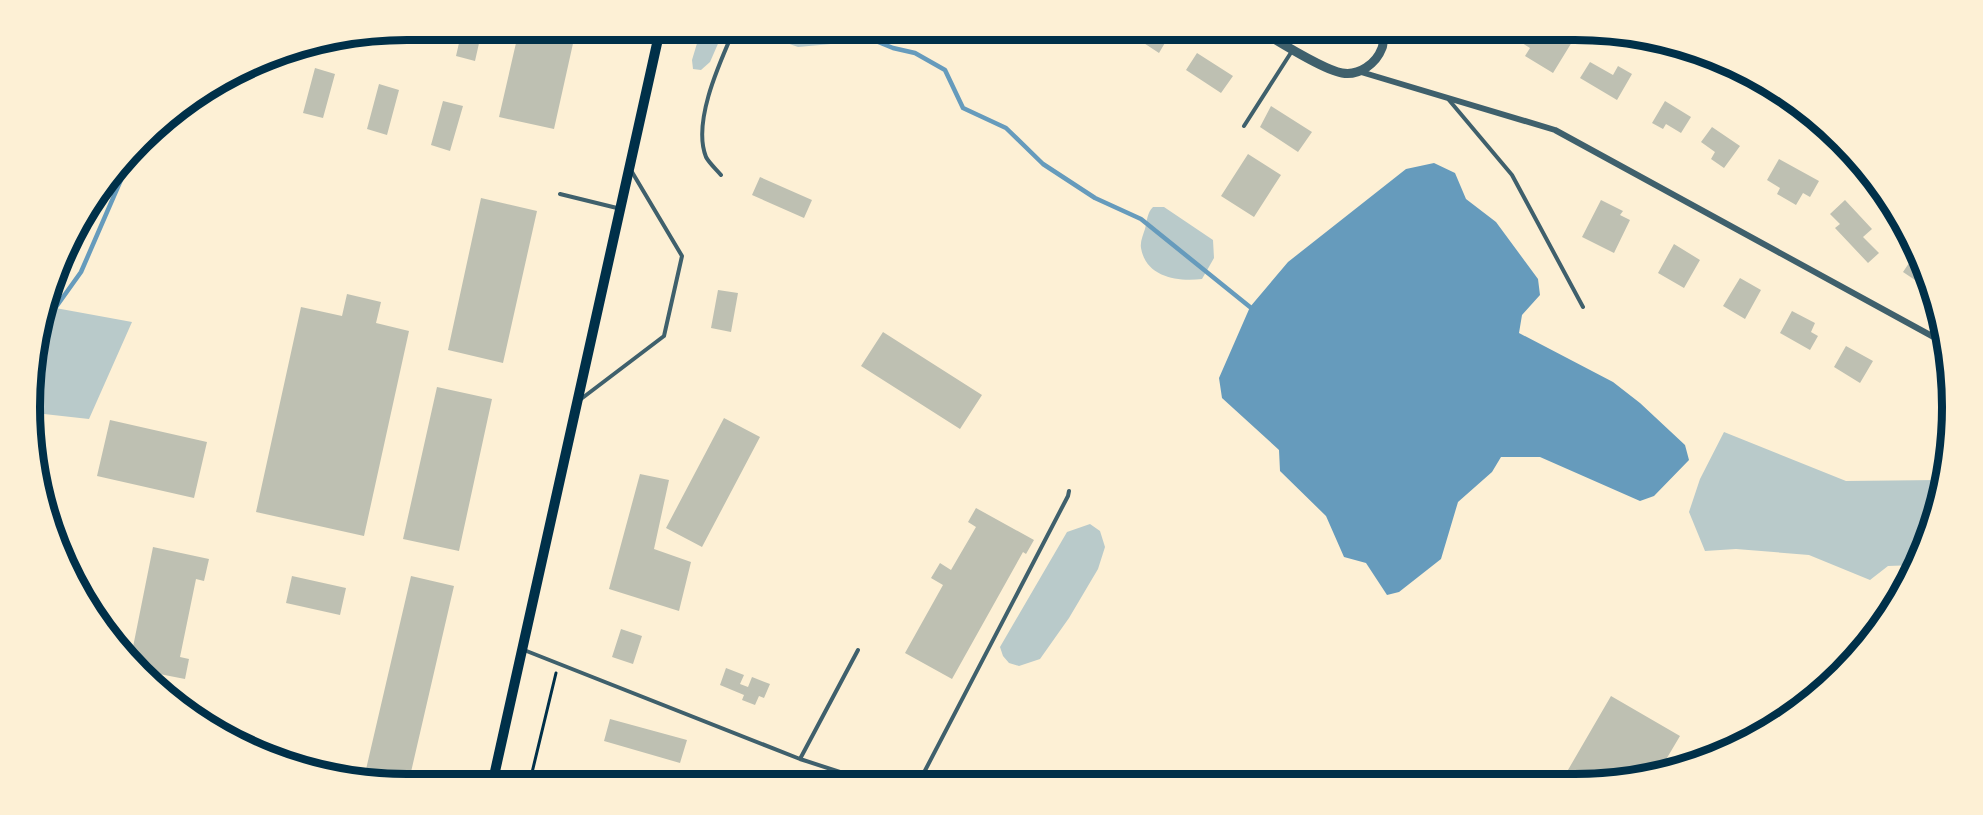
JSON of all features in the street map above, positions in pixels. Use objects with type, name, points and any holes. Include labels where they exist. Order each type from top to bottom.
[{"type":"main road","points":[[494,774],[658,40]]},
{"type":"street","points":[[1277,40],[1324,66],[1342,73],[1361,72],[1555,130],[1935,338]]},
{"type":"street","points":[[1361,72],[1376,61],[1383,47],[1383,40]]},
{"type":"lane","points":[[721,175],[706,158],[704,115],[714,78],[730,40]]},
{"type":"lane","points":[[1244,126],[1293,49]]},
{"type":"lane","points":[[1446,97],[1512,175],[1583,307]]},
{"type":"lane","points":[[579,401],[664,336],[682,256],[628,166]]},
{"type":"lane","points":[[560,194],[619,209]]},
{"type":"lane","points":[[923,774],[1068,496],[1069,490]]},
{"type":"lane","points":[[522,650],[800,759],[846,774]]},
{"type":"lane","points":[[800,759],[858,650]]},
{"type":"lane","points":[[597,774],[609,772],[618,774]]},
{"type":"path","points":[[532,774],[558,664]]},
{"type":"shaded area","points":[[698,40],[720,40],[710,62],[701,70],[693,69],[692,60]]},
{"type":"shaded area","points":[[782,40],[853,40],[798,47]]},
{"type":"shaded area","points":[[1153,207],[1164,207],[1213,240],[1214,258],[1202,279],[1183,280],[1164,276],[1149,266],[1144,258],[1141,243],[1148,214]]},
{"type":"shaded area","points":[[55,308],[132,322],[89,419],[40,414],[44,360]]},
{"type":"shaded area","points":[[1724,432],[1846,481],[1935,480],[1923,525],[1907,565],[1888,566],[1870,580],[1809,555],[1736,549],[1705,551],[1689,512],[1700,479]]},
{"type":"shaded area","points":[[1090,524],[1100,531],[1105,547],[1098,569],[1069,618],[1040,659],[1019,666],[1009,663],[1000,647],[1067,532]]},
{"type":"water","points":[[1434,163],[1455,173],[1466,199],[1496,222],[1538,279],[1540,295],[1522,315],[1519,333],[1613,382],[1640,403],[1685,445],[1689,460],[1654,496],[1640,501],[1540,457],[1501,457],[1492,472],[1458,502],[1441,559],[1399,592],[1387,595],[1366,563],[1344,557],[1326,516],[1280,471],[1279,450],[1222,398],[1219,378],[1250,307],[1288,262],[1406,169]]},
{"type":"building","points":[[399,40],[412,40],[411,44]]},
{"type":"building","points":[[460,40],[480,40],[475,61],[456,56]]},
{"type":"building","points":[[517,40],[574,40],[554,129],[499,117]]},
{"type":"building","points":[[1139,40],[1167,40],[1159,53]]},
{"type":"building","points":[[1569,40],[1572,42],[1553,73],[1525,56],[1530,48],[1519,41]]},
{"type":"building","points":[[1197,53],[1233,76],[1221,93],[1186,70]]},
{"type":"building","points":[[1590,62],[1613,75],[1618,66],[1632,74],[1617,100],[1580,78]]},
{"type":"building","points":[[315,68],[335,74],[323,118],[303,113]]},
{"type":"building","points":[[379,84],[399,90],[387,135],[367,129]]},
{"type":"building","points":[[443,101],[463,106],[450,151],[431,145]]},
{"type":"building","points":[[1665,101],[1691,117],[1681,133],[1666,124],[1663,129],[1652,123]]},
{"type":"building","points":[[1271,106],[1312,132],[1298,152],[1260,127]]},
{"type":"building","points":[[1712,127],[1740,146],[1724,168],[1711,159],[1715,152],[1701,142]]},
{"type":"building","points":[[1248,154],[1281,175],[1254,217],[1221,196]]},
{"type":"building","points":[[1779,159],[1819,181],[1810,197],[1803,193],[1796,205],[1777,194],[1780,188],[1767,180]]},
{"type":"building","points":[[760,177],[812,200],[804,218],[752,195]]},
{"type":"building","points":[[481,198],[537,211],[503,363],[448,350]]},
{"type":"building","points":[[1601,200],[1623,211],[1620,215],[1630,220],[1614,253],[1582,237]]},
{"type":"building","points":[[1845,200],[1872,229],[1863,237],[1879,253],[1868,263],[1835,228],[1840,224],[1830,214]]},
{"type":"building","points":[[1674,244],[1700,260],[1684,288],[1658,273]]},
{"type":"building","points":[[1911,259],[1921,284],[1903,272]]},
{"type":"building","points":[[1740,278],[1761,290],[1745,319],[1723,306]]},
{"type":"building","points":[[718,290],[738,293],[731,332],[711,328]]},
{"type":"building","points":[[347,294],[381,302],[376,323],[409,331],[364,536],[256,512],[301,307],[342,316]]},
{"type":"building","points":[[1792,311],[1815,323],[1811,332],[1818,336],[1810,350],[1780,333]]},
{"type":"building","points":[[883,332],[982,395],[960,429],[861,366]]},
{"type":"building","points":[[1846,346],[1873,361],[1860,383],[1834,367]]},
{"type":"building","points":[[437,387],[492,399],[459,551],[403,539]]},
{"type":"building","points":[[724,418],[760,437],[702,547],[666,528]]},
{"type":"building","points":[[110,420],[207,442],[194,498],[97,476]]},
{"type":"building","points":[[640,474],[669,480],[654,549],[691,562],[679,611],[609,589]]},
{"type":"building","points":[[976,508],[1034,540],[1026,554],[1023,552],[952,679],[905,653],[943,585],[931,578],[940,563],[951,570],[976,527],[968,522]]},
{"type":"building","points":[[153,547],[209,559],[204,581],[196,579],[180,657],[189,659],[185,679],[155,673],[132,650]]},
{"type":"building","points":[[292,576],[346,588],[340,615],[286,603]]},
{"type":"building","points":[[411,576],[454,586],[411,774],[365,772]]},
{"type":"building","points":[[621,629],[642,636],[633,664],[612,657]]},
{"type":"building","points":[[726,668],[744,675],[740,684],[748,687],[752,677],[770,684],[764,698],[759,696],[755,705],[742,700],[744,695],[720,685]]},
{"type":"building","points":[[1611,696],[1680,736],[1664,763],[1600,774],[1566,774]]},
{"type":"building","points":[[610,719],[687,740],[680,763],[604,741]]},
{"type":"waterway","points":[[873,40],[915,53],[945,70],[963,108],[1006,128],[1043,164],[1095,198],[1141,219],[1250,307]]},
{"type":"waterway","points":[[54,310],[81,272],[122,177]]}]
